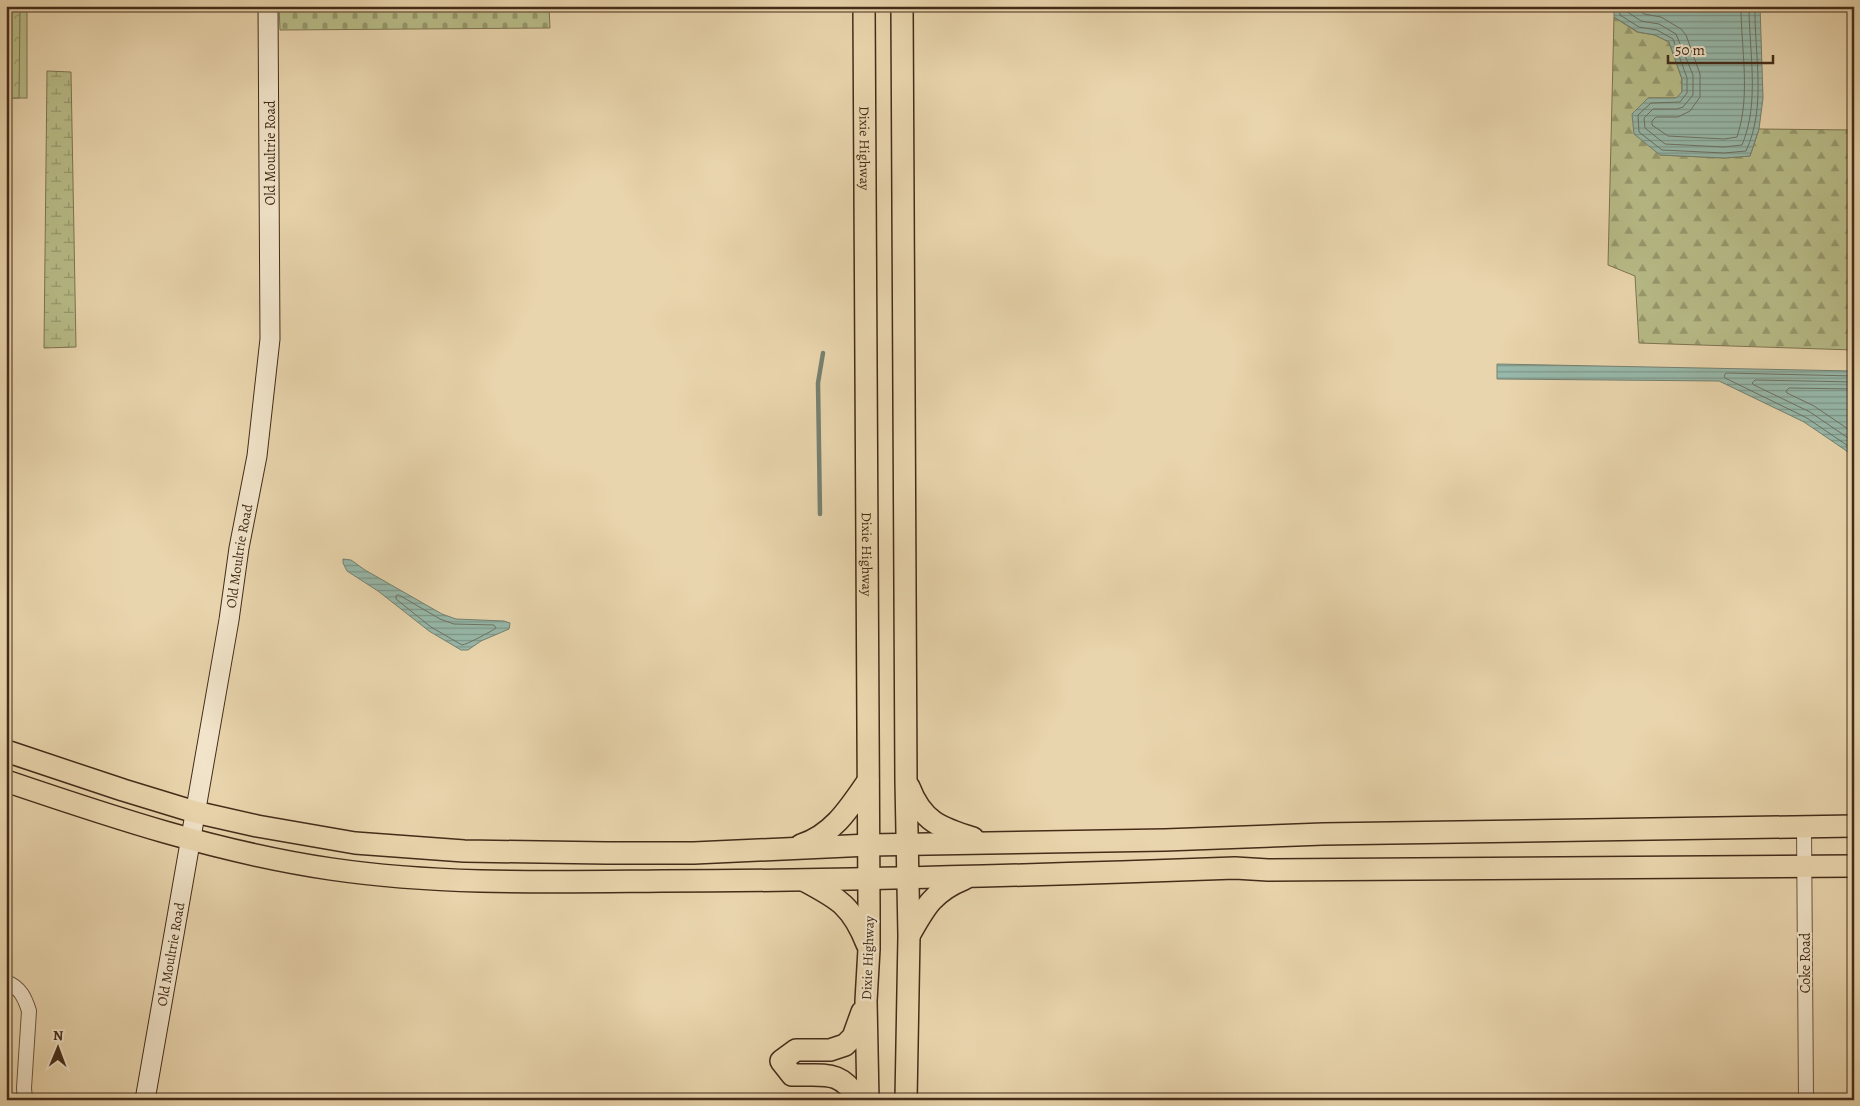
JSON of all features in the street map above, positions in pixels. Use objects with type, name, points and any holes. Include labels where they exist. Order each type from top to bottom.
[{"type":"main road","name":"Old Moultrie Road","points":[[145,1100],[229,620],[239,548],[252,485],[266,388],[270,329],[268,6]]},
{"type":"main road","name":"Dixie Highway","points":[[864,6],[869,878],[869,949],[866,1001],[868,1100]]},
{"type":"main road","points":[[891,6],[893,210],[895,218],[904,232]]},
{"type":"main road","points":[[902,6],[906,782],[909,936],[906,1100]]},
{"type":"main road","points":[[6,751],[195,812],[305,836],[414,848],[524,852],[684,853],[868,845],[1322,834],[1854,826]]},
{"type":"main road","points":[[6,781],[130,823],[190,840],[264,857],[333,869],[438,879],[524,881],[802,880],[969,877],[1236,868],[1268,870],[1854,866]]},
{"type":"main road","points":[[788,848],[804,844],[821,836],[835,825],[868,781]]},
{"type":"main road","points":[[906,782],[923,813],[937,825],[990,843]]},
{"type":"main road","points":[[1236,868],[1235,860],[1245,849],[1290,846],[1322,834]]},
{"type":"main road","points":[[524,852],[524,881]]},
{"type":"main road","points":[[909,936],[923,910],[938,892],[951,884],[969,877]]},
{"type":"main road","points":[[802,880],[833,896],[848,909],[860,926],[869,949]]},
{"type":"main road","points":[[860,1100],[850,1085],[841,1079],[828,1076],[792,1075],[781,1061],[796,1050],[830,1050],[845,1045],[853,1037],[866,1001]]},
{"type":"street","name":"Coke Road","points":[[1804,826],[1806,1100]]},
{"type":"street","points":[[6,982],[19,990],[25,999],[29,1011],[24,1088],[25,1100]]},
{"type":"green space","points":[[6,6],[27,6],[27,98],[6,98]]},
{"type":"green space","points":[[6,6],[20,6],[19,98],[6,98]]},
{"type":"green space","points":[[279,6],[549,6],[550,28],[280,30]]},
{"type":"green space","points":[[1614,17],[1637,32],[1655,35],[1669,42],[1682,79],[1682,92],[1676,98],[1648,98],[1660,155],[1725,158],[1750,156],[1759,129],[1854,130],[1854,350],[1639,343],[1635,276],[1608,265]]},
{"type":"green space","points":[[47,71],[71,72],[76,347],[44,348]]},
{"type":"water","points":[[1614,6],[1760,6],[1763,98],[1759,129],[1750,156],[1725,158],[1660,155],[1634,134],[1632,114],[1648,98],[1676,98],[1682,92],[1682,79],[1669,42],[1655,35],[1638,32],[1614,17]]},
{"type":"water","points":[[1497,364],[1854,371],[1854,456],[1804,422],[1719,381],[1497,379]]},
{"type":"water","points":[[343,559],[351,560],[442,614],[456,619],[504,621],[510,623],[509,629],[481,641],[468,650],[461,650],[429,631],[378,591],[347,571]]},
{"type":"waterway","points":[[820,514],[818,383],[823,353]]}]
